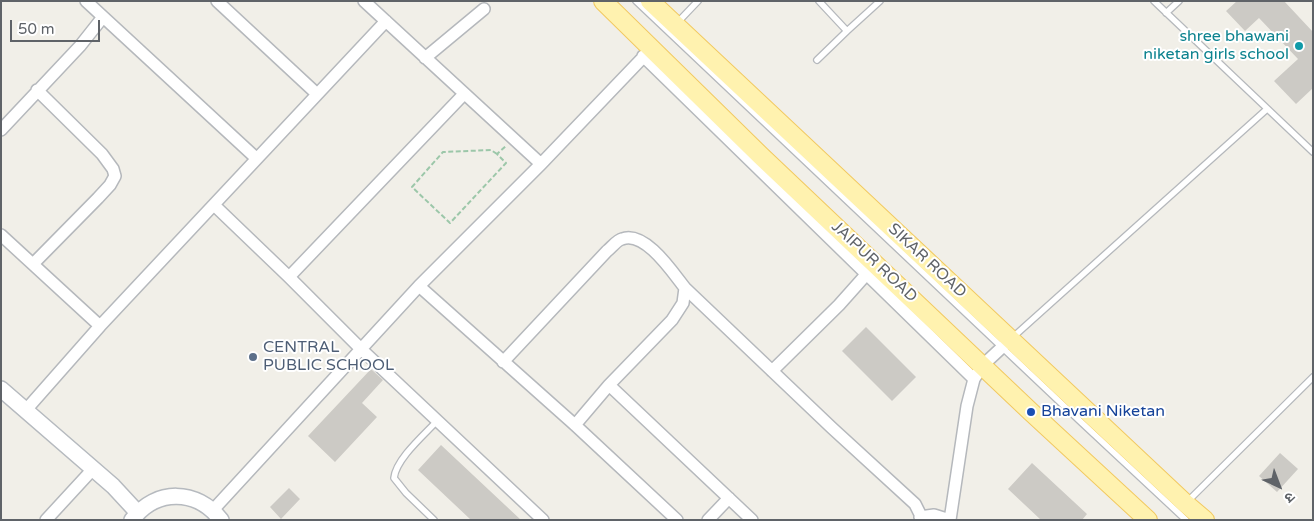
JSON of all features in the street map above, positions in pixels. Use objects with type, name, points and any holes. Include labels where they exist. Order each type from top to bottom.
[{"type":"main road","name":"JAIPUR ROAD","points":[[603,1],[648,52],[761,156],[871,269],[978,372],[1031,412],[1148,520]]},
{"type":"main road","name":"SIKAR ROAD","points":[[650,1],[1006,343],[1186,512],[1205,520]]},
{"type":"street","points":[[86,1],[256,158]]},
{"type":"street","points":[[217,1],[317,94]]},
{"type":"street","points":[[372,4],[386,21],[425,58],[541,164]]},
{"type":"street","points":[[425,58],[484,9]]},
{"type":"street","points":[[1,130],[80,46],[103,17]]},
{"type":"street","points":[[25,411],[100,326],[386,21]]},
{"type":"street","points":[[1,389],[113,486],[135,516],[149,503],[164,498],[180,496],[197,500],[217,515],[361,349],[419,286],[541,164],[648,52]]},
{"type":"street","points":[[33,264],[98,198],[110,185],[115,176],[113,169],[102,154],[37,90]]},
{"type":"street","points":[[289,277],[464,94]]},
{"type":"street","points":[[214,205],[361,349],[543,520]]},
{"type":"street","points":[[1,235],[100,326]]},
{"type":"street","points":[[503,362],[607,251],[622,238],[634,238],[646,244],[666,263],[685,288],[915,504],[921,519],[934,515],[950,520],[967,406],[978,372],[1006,343]]},
{"type":"street","points":[[772,371],[839,305],[871,269]]},
{"type":"street","points":[[419,286],[575,425],[677,520]]},
{"type":"street","points":[[575,425],[609,385],[672,320],[683,303],[685,288]]},
{"type":"street","points":[[609,385],[752,520]]},
{"type":"street","points":[[46,520],[93,469]]},
{"type":"street","points":[[708,520],[729,498]]},
{"type":"lane","points":[[636,1],[1006,343],[1267,108]]},
{"type":"lane","points":[[675,26],[698,1]]},
{"type":"lane","points":[[819,1],[848,31]]},
{"type":"lane","points":[[817,60],[880,1]]},
{"type":"lane","points":[[1154,1],[1313,152]]},
{"type":"lane","points":[[1166,13],[1179,1]]},
{"type":"lane","points":[[1186,512],[1313,377]]},
{"type":"lane","points":[[434,520],[406,494],[394,478],[395,470],[406,454],[437,421]]},
{"type":"path","points":[[497,154],[514,140]]},
{"type":"path","points":[[491,150],[497,154],[506,163],[450,223],[412,187],[443,152],[491,150]]},
{"type":"building","name":"shree bhawani niketan girls school","points":[[1237,1],[1284,1],[1313,32],[1313,88],[1296,104],[1274,81],[1298,59],[1259,18],[1245,31],[1226,11]]},
{"type":"building","points":[[866,327],[916,377],[892,401],[842,351]]},
{"type":"building","points":[[371,369],[383,380],[362,403],[377,417],[335,462],[308,436]]},
{"type":"building","points":[[441,445],[521,520],[471,520],[418,470]]},
{"type":"building","points":[[1280,453],[1298,469],[1277,492],[1259,476]]},
{"type":"building","points":[[1032,463],[1087,514],[1082,520],[1041,520],[1008,489]]},
{"type":"building","points":[[289,488],[300,499],[281,519],[270,507]]},
{"type":"place","name":"shree bhawani niketan girls school","points":[[1299,46]]},
{"type":"place","name":"CENTRAL PUBLIC SCHOOL","points":[[253,357]]},
{"type":"place","name":"Bhavani Niketan","points":[[1031,412]]}]
